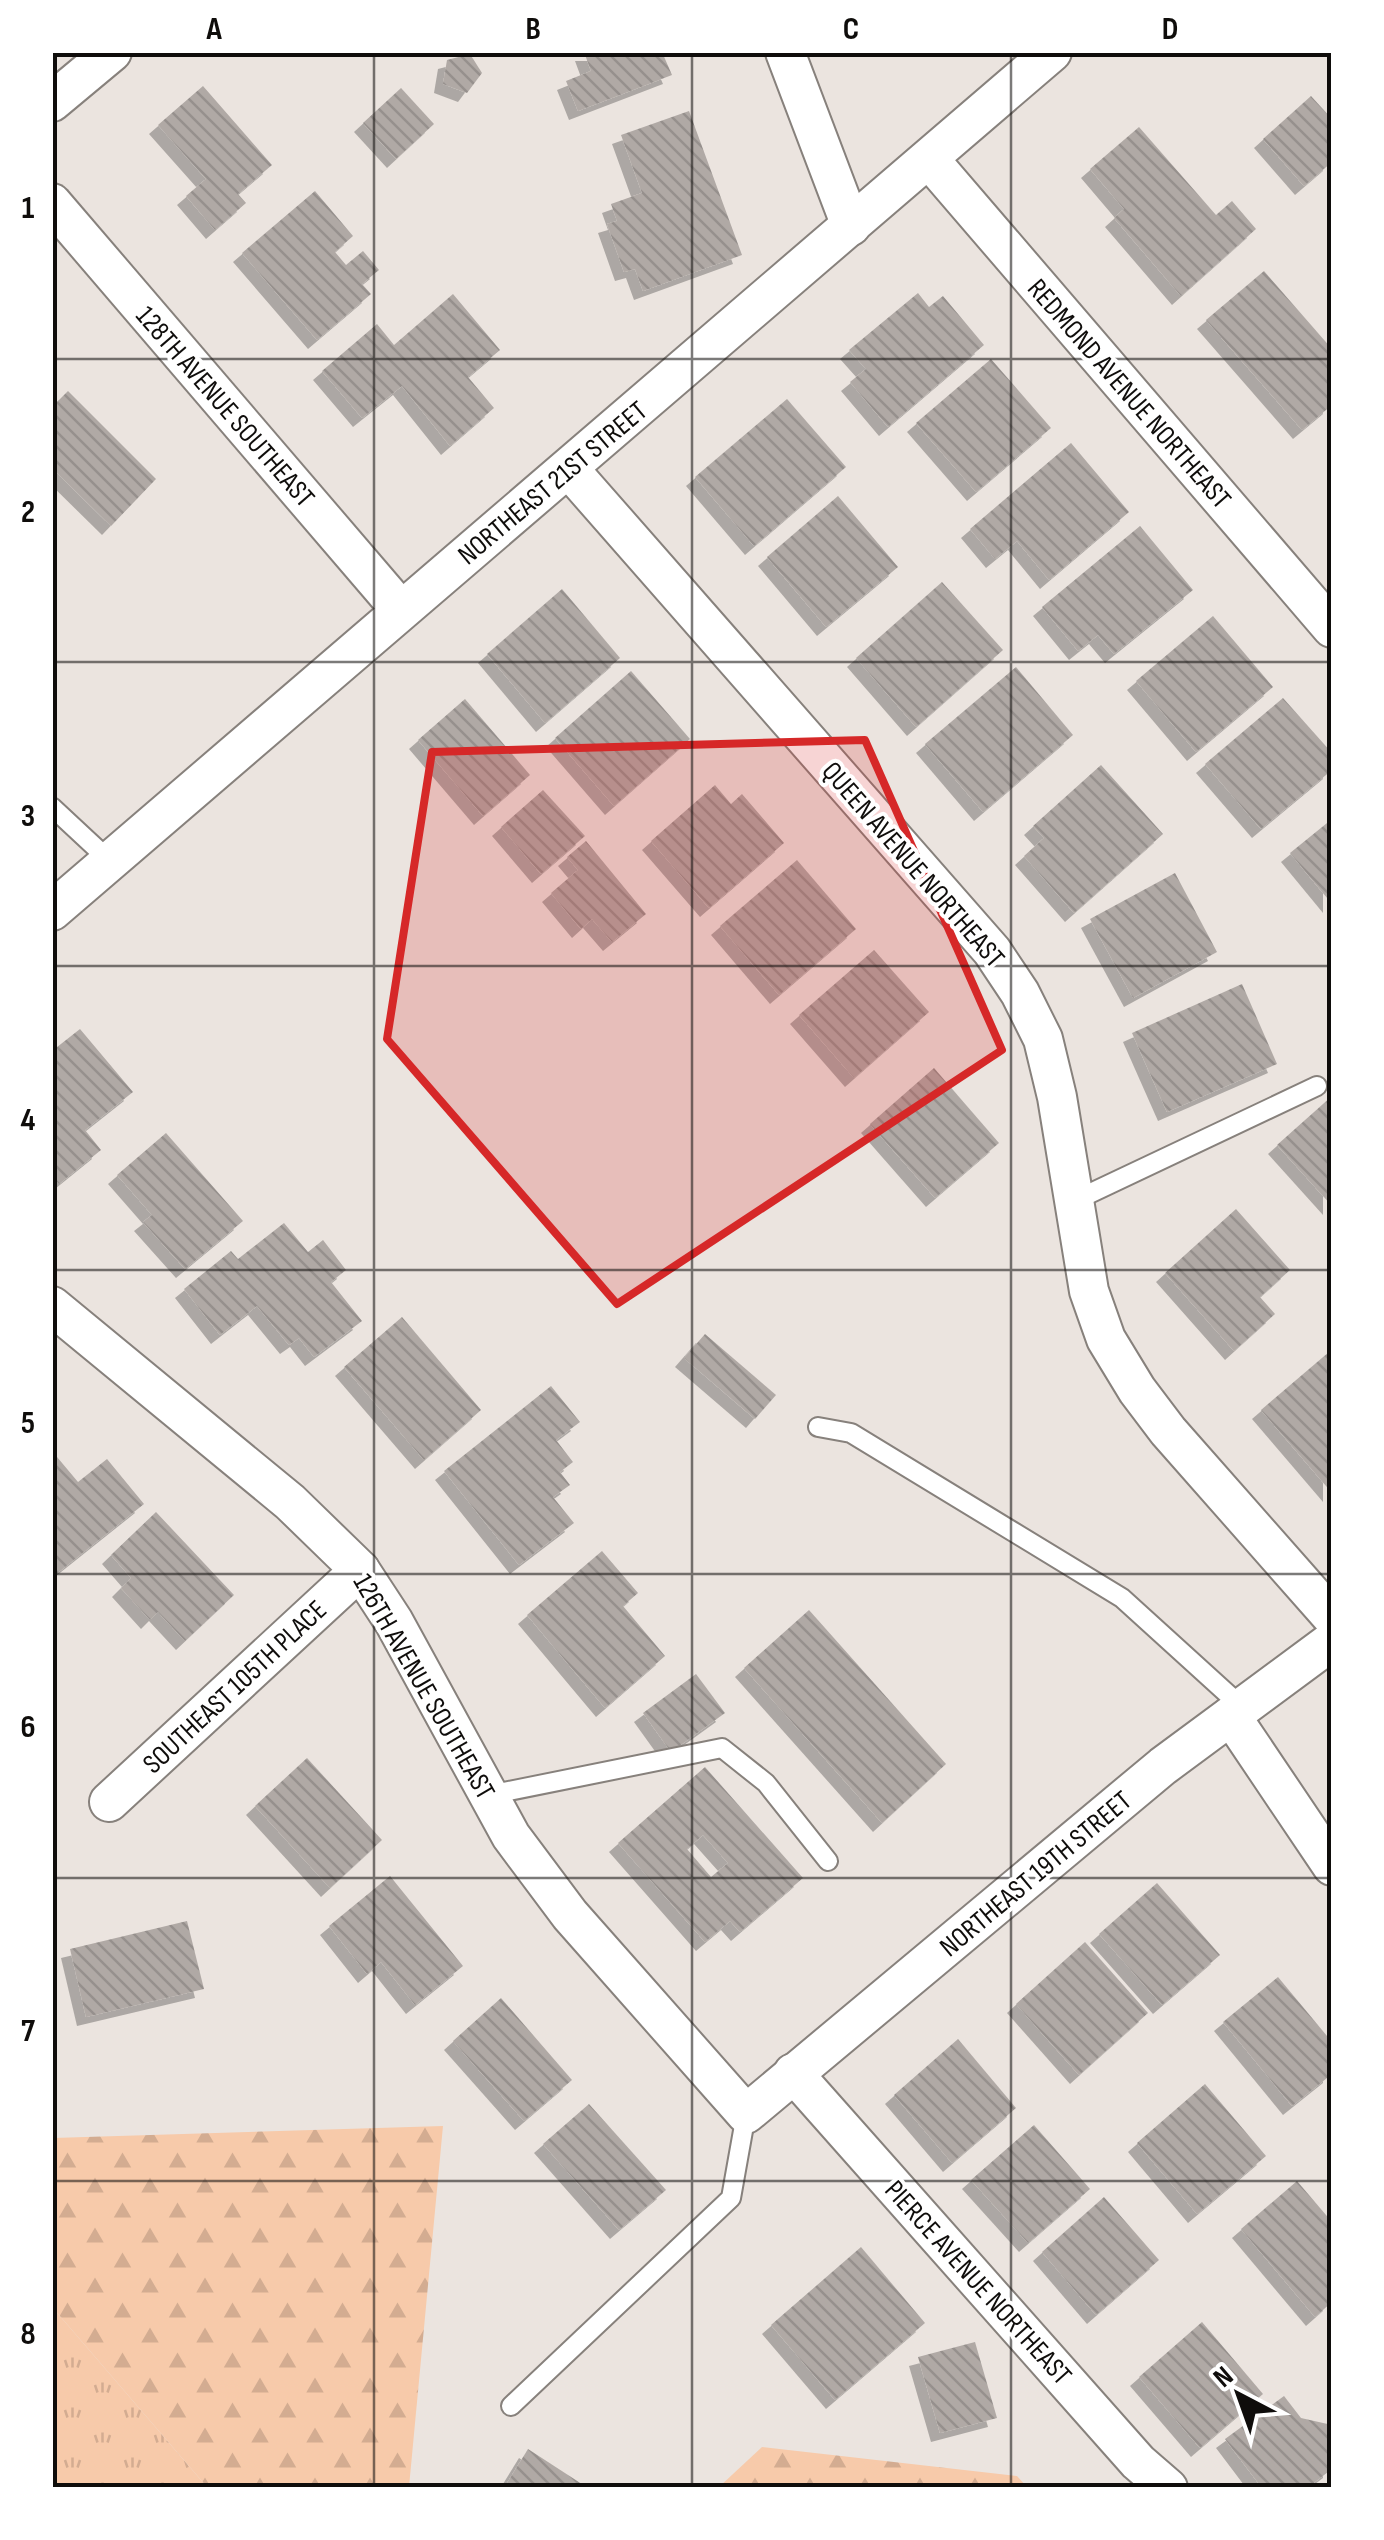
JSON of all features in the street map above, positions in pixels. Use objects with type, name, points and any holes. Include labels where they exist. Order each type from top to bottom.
[{"type":"street","points":[[52,102],[112,52]]},
{"type":"street","points":[[785,52],[851,226]]},
{"type":"street","name":"NORTHEAST 21ST STREET","points":[[52,910],[1052,52]]},
{"type":"street","name":"REDMOND AVENUE NORTHEAST","points":[[930,159],[1332,628]]},
{"type":"street","name":"128TH AVENUE SOUTHEAST","points":[[52,203],[400,610]]},
{"type":"street","name":"QUEEN AVENUE NORTHEAST","points":[[569,469],[992,951],[1020,993],[1044,1039],[1058,1097],[1089,1291],[1106,1339],[1168,1431],[1332,1617]]},
{"type":"street","name":"126TH AVENUE SOUTHEAST","points":[[52,1306],[290,1502],[360,1570],[394,1622],[510,1836],[570,1915],[746,2114]]},
{"type":"street","name":"SOUTHEAST 105TH PLACE","points":[[109,1802],[360,1570]]},
{"type":"street","name":"NORTHEAST 19TH STREET","points":[[746,2114],[1164,1766],[1332,1640]]},
{"type":"street","points":[[1236,1712],[1332,1866]]},
{"type":"street","name":"PIERCE AVENUE NORTHEAST","points":[[793,2073],[1125,2448],[1168,2488]]},
{"type":"lane","points":[[52,806],[110,861]]},
{"type":"lane","points":[[1074,1201],[1317,1086]]},
{"type":"lane","points":[[818,1427],[851,1433],[1122,1598],[1236,1712]]},
{"type":"lane","points":[[488,1795],[722,1748],[766,1783],[828,1861]]},
{"type":"lane","points":[[512,2406],[731,2198],[746,2114]]},
{"type":"highlighted area","points":[[865,740],[1002,1050],[617,1304],[387,1039],[432,752]]},
{"type":"green space","points":[[443,2126],[409,2487],[207,2487],[53,2308],[53,2138]]},
{"type":"green space","points":[[53,2308],[207,2487],[53,2487]]},
{"type":"green space","points":[[762,2447],[1017,2476],[1027,2487],[719,2487]]},
{"type":"building","points":[[584,52],[662,52],[672,75],[578,111],[566,81],[591,71]]},
{"type":"building","points":[[470,54],[482,73],[467,93],[443,84],[447,60]]},
{"type":"building","points":[[203,86],[272,165],[238,194],[246,203],[215,230],[186,196],[206,179],[158,125]]},
{"type":"building","points":[[401,88],[434,124],[396,159],[363,123]]},
{"type":"building","points":[[1311,96],[1332,119],[1332,162],[1304,186],[1263,139]]},
{"type":"building","points":[[689,111],[742,255],[643,291],[635,269],[624,272],[607,224],[617,221],[611,204],[642,193],[621,135]]},
{"type":"building","points":[[1139,127],[1216,215],[1232,201],[1256,229],[1181,296],[1114,218],[1124,209],[1090,169]]},
{"type":"building","points":[[315,191],[353,236],[335,252],[346,265],[363,251],[379,270],[362,284],[371,294],[317,340],[242,253]]},
{"type":"building","points":[[1264,271],[1332,349],[1332,405],[1302,430],[1206,320]]},
{"type":"building","points":[[918,293],[929,307],[943,296],[984,345],[888,427],[850,382],[866,369],[849,350]]},
{"type":"building","points":[[453,294],[500,350],[468,377],[494,408],[450,446],[402,386],[362,418],[322,371],[377,324],[394,345]]},
{"type":"building","points":[[991,359],[1051,428],[976,492],[916,423]]},
{"type":"building","points":[[68,391],[156,479],[111,526],[52,468],[52,407]]},
{"type":"building","points":[[787,399],[846,467],[754,546],[695,477]]},
{"type":"building","points":[[1071,443],[1129,512],[1049,580],[1017,541],[995,559],[970,529]]},
{"type":"building","points":[[838,496],[898,567],[826,627],[767,557]]},
{"type":"building","points":[[1140,526],[1193,590],[1114,654],[1098,635],[1078,651],[1042,607]]},
{"type":"building","points":[[942,582],[1003,650],[916,727],[856,658]]},
{"type":"building","points":[[562,589],[620,658],[545,723],[487,654]]},
{"type":"building","points":[[1213,616],[1273,687],[1196,752],[1136,681]]},
{"type":"building","points":[[1016,667],[1073,735],[983,812],[925,744]]},
{"type":"building","points":[[631,671],[690,739],[614,806],[555,738]]},
{"type":"building","points":[[1283,698],[1332,753],[1332,770],[1261,829],[1205,764]]},
{"type":"building","points":[[465,699],[530,775],[483,816],[418,740]]},
{"type":"building","points":[[1101,765],[1163,834],[1074,913],[1024,856],[1044,838],[1033,826]]},
{"type":"building","points":[[715,785],[731,804],[742,794],[784,843],[709,908],[651,841]]},
{"type":"building","points":[[543,790],[585,836],[541,874],[501,827]]},
{"type":"building","points":[[1332,819],[1332,904],[1290,853]]},
{"type":"building","points":[[586,841],[646,914],[612,942],[592,919],[581,929],[551,893],[578,870],[567,857]]},
{"type":"building","points":[[797,860],[856,929],[779,995],[720,926]]},
{"type":"building","points":[[1175,873],[1217,952],[1133,998],[1090,919]]},
{"type":"building","points":[[874,950],[929,1012],[854,1078],[799,1015]]},
{"type":"building","points":[[1242,984],[1277,1064],[1167,1112],[1132,1033]]},
{"type":"building","points":[[80,1029],[133,1092],[85,1130],[101,1150],[59,1184],[52,1177],[52,1051]]},
{"type":"building","points":[[934,1068],[999,1143],[935,1198],[870,1124]]},
{"type":"building","points":[[1332,1096],[1332,1206],[1277,1145]]},
{"type":"building","points":[[166,1133],[243,1221],[185,1269],[143,1222],[152,1215],[117,1175]]},
{"type":"building","points":[[1236,1209],[1290,1270],[1260,1297],[1275,1314],[1234,1351],[1165,1273]]},
{"type":"building","points":[[284,1223],[308,1252],[323,1240],[346,1270],[331,1282],[362,1321],[314,1357],[299,1338],[289,1345],[257,1306],[220,1335],[184,1289],[231,1251],[238,1259]]},
{"type":"building","points":[[402,1317],[481,1410],[424,1460],[344,1367]]},
{"type":"building","points":[[705,1334],[776,1395],[755,1419],[684,1358]]},
{"type":"building","points":[[1329,1352],[1332,1354],[1332,1493],[1261,1410]]},
{"type":"building","points":[[551,1386],[580,1422],[556,1440],[573,1462],[560,1472],[570,1485],[553,1497],[574,1523],[519,1565],[444,1471]]},
{"type":"building","points":[[52,1451],[78,1482],[107,1459],[144,1504],[55,1575]]},
{"type":"building","points":[[156,1512],[234,1595],[185,1641],[158,1612],[150,1620],[121,1588],[131,1578],[111,1555]]},
{"type":"building","points":[[602,1551],[638,1593],[623,1606],[665,1656],[605,1708],[527,1615]]},
{"type":"building","points":[[809,1610],[946,1764],[882,1823],[744,1668]]},
{"type":"building","points":[[696,1674],[725,1713],[671,1752],[643,1713]]},
{"type":"building","points":[[307,1758],[382,1840],[330,1888],[255,1806]]},
{"type":"building","points":[[705,1767],[803,1878],[740,1932],[730,1921],[705,1942],[618,1843]],"holes":[[[703,1835],[728,1863],[711,1877],[687,1849]]]},
{"type":"building","points":[[390,1876],[463,1966],[415,2005],[381,1962],[367,1974],[329,1926]]},
{"type":"building","points":[[1157,1883],[1220,1955],[1162,2005],[1099,1934]]},
{"type":"building","points":[[187,1921],[204,1989],[86,2017],[70,1949]]},
{"type":"building","points":[[1085,1942],[1148,2013],[1079,2075],[1016,2004]]},
{"type":"building","points":[[1278,1977],[1332,2042],[1332,2074],[1292,2106],[1223,2022]]},
{"type":"building","points":[[501,1998],[572,2080],[524,2121],[453,2041]]},
{"type":"building","points":[[958,2039],[1016,2108],[952,2163],[894,2095]]},
{"type":"building","points":[[1205,2084],[1266,2156],[1197,2214],[1137,2143]]},
{"type":"building","points":[[589,2104],[666,2190],[619,2230],[543,2144]]},
{"type":"building","points":[[1034,2125],[1090,2189],[1028,2243],[971,2180]]},
{"type":"building","points":[[1297,2181],[1332,2222],[1332,2302],[1315,2317],[1241,2229]]},
{"type":"building","points":[[1104,2197],[1159,2260],[1096,2315],[1042,2252]]},
{"type":"building","points":[[861,2247],[925,2323],[835,2400],[771,2325]]},
{"type":"building","points":[[1202,2322],[1263,2394],[1200,2448],[1139,2377]]},
{"type":"building","points":[[975,2342],[997,2418],[940,2433],[918,2357]]},
{"type":"building","points":[[1284,2396],[1301,2418],[1332,2425],[1332,2469],[1307,2488],[1262,2488],[1225,2439]]},
{"type":"building","points":[[528,2449],[588,2488],[504,2488]]}]
